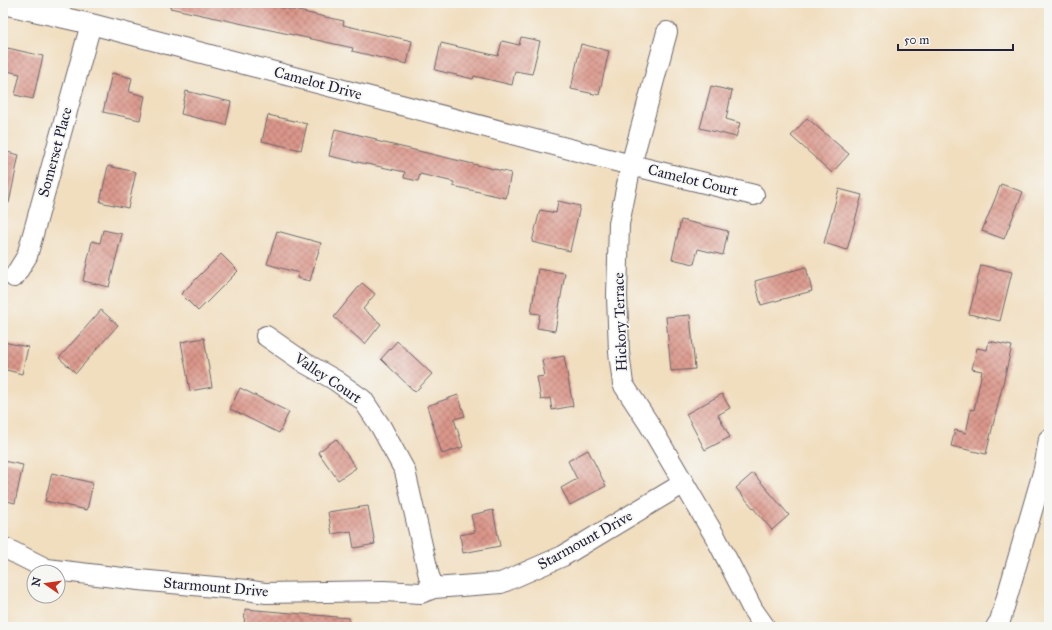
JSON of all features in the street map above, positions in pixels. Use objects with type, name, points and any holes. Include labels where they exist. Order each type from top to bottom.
[{"type":"street","name":"Camelot Drive","points":[[3,4],[91,24],[631,165]]},
{"type":"street","name":"Somerset Place","points":[[14,277],[27,256],[91,24]]},
{"type":"street","name":"Hickory Terrace","points":[[667,32],[631,165],[619,224],[617,296],[619,352],[623,384],[649,424],[716,538],[753,610],[765,627]]},
{"type":"street","name":"Camelot Court","points":[[631,165],[754,195]]},
{"type":"street","name":"Valley Court","points":[[266,336],[335,380],[363,400],[381,427],[405,471],[429,576],[434,588]]},
{"type":"street","points":[[996,627],[1000,621],[1044,469],[1049,439]]},
{"type":"street","name":"Starmount Drive","points":[[3,547],[47,569],[138,580],[248,590],[265,593],[384,591],[421,593],[434,588],[501,583],[563,556],[684,484]]},
{"type":"building","points":[[171,3],[266,3],[344,21],[343,25],[412,41],[407,64],[352,51],[353,48],[170,8]]},
{"type":"building","points":[[521,37],[540,41],[532,74],[515,71],[512,85],[474,76],[473,79],[435,70],[441,43],[498,56],[502,41],[519,45]]},
{"type":"building","points":[[581,44],[609,51],[599,95],[571,89]]},
{"type":"building","points":[[3,47],[43,56],[33,99],[15,95],[20,74],[3,70]]},
{"type":"building","points":[[112,73],[132,78],[129,92],[145,96],[140,120],[103,112]]},
{"type":"building","points":[[711,86],[732,91],[726,119],[740,123],[736,137],[700,128]]},
{"type":"building","points":[[186,91],[231,102],[226,125],[181,114]]},
{"type":"building","points":[[268,115],[307,124],[301,150],[262,141]]},
{"type":"building","points":[[807,118],[849,154],[832,173],[791,136]]},
{"type":"building","points":[[335,129],[376,139],[376,141],[511,173],[506,198],[453,186],[454,182],[420,174],[418,181],[404,178],[405,172],[329,156]]},
{"type":"building","points":[[3,151],[19,155],[9,203],[3,203]]},
{"type":"building","points":[[108,166],[136,172],[128,208],[100,202]]},
{"type":"building","points":[[1001,184],[1023,192],[1004,239],[982,231]]},
{"type":"building","points":[[839,189],[862,195],[847,250],[824,243]]},
{"type":"building","points":[[558,201],[580,206],[570,251],[532,242],[540,210],[556,213]]},
{"type":"building","points":[[681,220],[728,231],[723,255],[698,249],[694,264],[672,259]]},
{"type":"building","points":[[103,230],[122,234],[109,287],[83,281],[92,241],[100,243]]},
{"type":"building","points":[[277,231],[321,243],[310,281],[297,278],[299,273],[267,264]]},
{"type":"building","points":[[221,254],[238,271],[198,311],[181,294]]},
{"type":"building","points":[[981,265],[1012,272],[1000,321],[969,314]]},
{"type":"building","points":[[806,267],[812,291],[761,305],[755,281]]},
{"type":"building","points":[[538,269],[565,273],[555,331],[537,328],[540,314],[531,313]]},
{"type":"building","points":[[362,283],[375,294],[363,309],[381,324],[365,344],[334,317]]},
{"type":"building","points":[[101,310],[118,325],[76,373],[59,358]]},
{"type":"building","points":[[690,315],[695,369],[671,371],[666,317]]},
{"type":"building","points":[[204,338],[212,387],[190,391],[181,342]]},
{"type":"building","points":[[397,341],[432,374],[415,392],[381,359]]},
{"type":"building","points":[[989,341],[1012,346],[986,454],[951,446],[955,430],[966,433],[971,409],[974,410],[982,371],[972,369],[977,348],[987,350]]},
{"type":"building","points":[[3,342],[28,347],[22,374],[3,369]]},
{"type":"building","points":[[564,356],[573,406],[552,410],[550,398],[541,400],[537,377],[545,376],[542,360]]},
{"type":"building","points":[[240,388],[289,412],[279,433],[230,409]]},
{"type":"building","points":[[722,394],[730,408],[718,415],[730,437],[705,450],[686,414]]},
{"type":"building","points":[[458,395],[465,416],[454,419],[463,447],[442,454],[427,406]]},
{"type":"building","points":[[336,439],[356,468],[338,480],[318,452]]},
{"type":"building","points":[[588,450],[606,486],[570,505],[561,488],[577,479],[568,461]]},
{"type":"building","points":[[3,461],[23,465],[15,503],[3,500]]},
{"type":"building","points":[[52,473],[93,483],[87,510],[45,501]]},
{"type":"building","points":[[753,473],[789,515],[772,530],[736,488]]},
{"type":"building","points":[[368,506],[375,544],[354,548],[351,531],[332,534],[328,512]]},
{"type":"building","points":[[493,510],[500,546],[463,553],[460,535],[475,532],[471,515]]},
{"type":"building","points":[[245,609],[349,618],[348,627],[244,627]]}]
